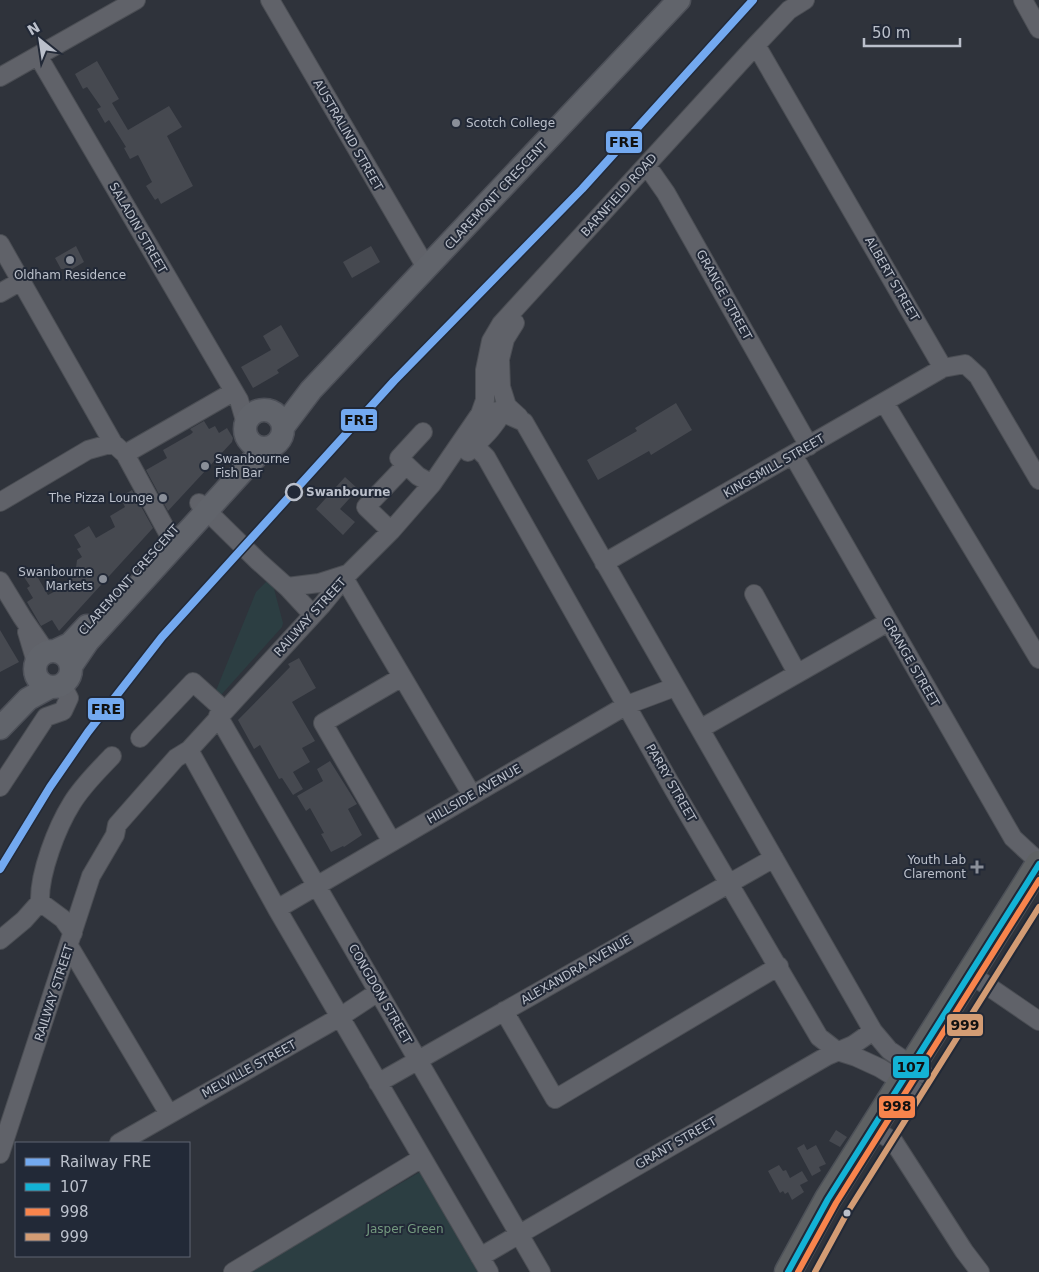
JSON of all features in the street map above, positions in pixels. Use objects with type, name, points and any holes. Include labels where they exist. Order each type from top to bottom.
[{"type":"highway","points":[[805,1272],[839,1209],[885,1136],[913,1077],[1039,863]]},
{"type":"highway","points":[[788,1272],[828,1199],[982,982],[1039,891]]},
{"type":"main road","name":"CLAREMONT CRESCENT","points":[[0,713],[51,668],[88,641],[208,512],[248,420],[276,444],[280,439],[281,422],[679,0]]},
{"type":"main road","points":[[248,420],[261,410],[267,410],[281,422]]},
{"type":"main road","name":"CLAREMONT CRESCENT","points":[[0,728],[28,699],[70,644],[169,535],[208,512]]},
{"type":"street","points":[[1,74],[38,56],[136,0]]},
{"type":"street","name":"AUSTRALIND STREET","points":[[270,0],[427,269]]},
{"type":"street","name":"BARNFIELD ROAD","points":[[480,414],[484,400],[485,370],[491,341],[500,324],[756,45],[789,10],[805,0]]},
{"type":"street","name":"BARNFIELD ROAD","points":[[504,407],[500,359],[509,330],[760,52],[807,8],[821,0]]},
{"type":"street","points":[[1022,0],[1039,29]]},
{"type":"street","name":"ALBERT STREET","points":[[760,52],[943,368]]},
{"type":"street","name":"SALADIN STREET","points":[[38,56],[248,420]]},
{"type":"street","name":"GRANGE STREET","points":[[652,173],[671,201],[809,446]]},
{"type":"street","points":[[0,244],[169,535]]},
{"type":"street","points":[[0,293],[21,281]]},
{"type":"street","points":[[943,368],[965,364],[978,376],[1039,480]]},
{"type":"street","name":"KINGSMILL STREET","points":[[604,563],[943,368]]},
{"type":"street","points":[[884,402],[1039,659]]},
{"type":"street","points":[[480,414],[500,411],[507,406],[524,422],[873,1031],[913,1077]]},
{"type":"street","name":"RAILWAY STREET","points":[[0,1154],[91,876],[115,835],[127,830],[184,765],[189,750],[221,713],[346,576],[391,531],[471,440],[504,407]]},
{"type":"street","name":"RAILWAY STREET","points":[[471,440],[480,414]]},
{"type":"street","points":[[0,502],[88,450],[119,448],[248,420]]},
{"type":"street","points":[[422,432],[399,458],[418,476],[432,484]]},
{"type":"street","name":"PARRY STREET","points":[[471,440],[486,457],[674,790],[820,1037],[837,1051],[880,1068],[913,1077]]},
{"type":"street","name":"GRANGE STREET","points":[[793,455],[1013,838],[1039,863]]},
{"type":"street","points":[[391,531],[366,507],[406,465]]},
{"type":"street","points":[[208,512],[258,561],[317,610]]},
{"type":"street","points":[[287,586],[318,583],[346,576],[402,677],[472,795]]},
{"type":"street","points":[[0,582],[69,698],[63,711],[46,717],[6,766],[0,787]]},
{"type":"street","points":[[754,594],[797,673]]},
{"type":"street","points":[[700,729],[888,622]]},
{"type":"street","points":[[392,842],[323,723],[402,677]]},
{"type":"street","name":"CONGDON STREET","points":[[140,738],[193,682],[221,713],[317,886],[519,1234],[538,1271]]},
{"type":"street","name":"HILLSIDE AVENUE","points":[[276,910],[627,705],[675,687]]},
{"type":"street","points":[[189,750],[276,910],[484,1265]]},
{"type":"street","points":[[0,940],[24,920],[40,902],[40,889],[52,847],[72,804],[86,784],[112,756]]},
{"type":"street","name":"ALEXANDRA AVENUE","points":[[378,1083],[774,858]]},
{"type":"street","points":[[40,902],[63,919],[71,940],[169,1114]]},
{"type":"street","points":[[504,1011],[555,1099],[779,966]]},
{"type":"street","points":[[982,982],[1039,1021]]},
{"type":"street","name":"MELVILLE STREET","points":[[121,1142],[340,1018],[378,992]]},
{"type":"street","name":"GRANT STREET","points":[[484,1265],[519,1234],[837,1051],[853,1045],[873,1031]]},
{"type":"street","points":[[885,1136],[894,1142],[980,1272]]},
{"type":"street","points":[[233,1272],[422,1158]]},
{"type":"green space","points":[[268,580],[273,585],[283,623],[282,627],[221,695],[215,693],[256,592]]},
{"type":"green space","name":"Jasper Green","points":[[420,1172],[479,1272],[248,1272]]},
{"type":"building","points":[[97,61],[119,99],[112,103],[128,130],[169,106],[182,127],[167,136],[193,186],[161,204],[158,198],[155,200],[146,186],[152,182],[138,155],[130,159],[124,148],[126,147],[109,120],[105,123],[97,109],[101,107],[87,87],[83,89],[75,74]]},
{"type":"building","name":"Oldham Residence","points":[[76,246],[84,262],[67,272],[65,269],[61,269],[55,258]]},
{"type":"building","points":[[371,246],[380,262],[352,278],[343,262]]},
{"type":"building","points":[[281,325],[299,356],[277,370],[279,373],[253,388],[241,367],[271,350],[263,336]]},
{"type":"building","points":[[676,403],[692,430],[651,455],[649,451],[598,480],[587,460],[637,431],[635,428]]},
{"type":"building","points":[[204,421],[209,429],[215,426],[219,433],[227,428],[233,438],[232,442],[168,511],[146,470],[167,458],[163,450],[191,434],[193,432],[190,429]]},
{"type":"building","points":[[345,477],[358,489],[340,509],[355,522],[343,535],[316,509]]},
{"type":"building","points":[[132,490],[153,528],[59,631],[52,620],[41,626],[27,602],[33,598],[27,588],[30,586],[24,577],[34,571],[48,595],[71,583],[69,579],[75,576],[77,560],[82,557],[77,549],[81,547],[74,535],[89,526],[96,538],[115,527],[110,516],[125,507],[120,497]]},
{"type":"building","points":[[0,630],[19,662],[0,672]]},
{"type":"building","points":[[299,658],[316,688],[292,702],[315,741],[302,748],[310,762],[293,772],[303,789],[293,795],[282,778],[279,779],[260,745],[254,749],[238,720],[290,667],[288,664]]},
{"type":"building","points":[[330,761],[357,804],[348,809],[362,835],[344,847],[331,852],[321,834],[324,833],[310,808],[306,811],[297,796],[323,781],[317,769]]},
{"type":"building","points":[[836,1130],[847,1137],[840,1147],[829,1141]]},
{"type":"building","points":[[804,1144],[807,1150],[816,1145],[826,1164],[819,1167],[821,1171],[812,1176],[797,1148]]},
{"type":"building","points":[[779,1165],[783,1171],[786,1170],[790,1178],[802,1171],[808,1181],[800,1185],[804,1192],[792,1200],[788,1192],[785,1194],[783,1191],[780,1193],[768,1171]]},
{"type":"rail line","name":"FRE","points":[[0,869],[50,787],[88,732],[162,637],[394,381],[582,189],[753,0]]},
{"type":"transit line","name":"107","points":[[788,1272],[828,1199],[1039,864]]},
{"type":"transit line","name":"998","points":[[798,1272],[836,1203],[1039,880]]},
{"type":"transit line","name":"999","points":[[815,1272],[847,1213],[1039,907]]},
{"type":"place","name":"Scotch College","points":[[456,123]]},
{"type":"place","name":"Oldham Residence","points":[[70,260]]},
{"type":"place","name":"Swanbourne Fish Bar","points":[[205,466]]},
{"type":"place","name":"Swanbourne","points":[[294,492]]},
{"type":"place","name":"The Pizza Lounge","points":[[163,498]]},
{"type":"place","name":"Swanbourne Markets","points":[[103,579]]},
{"type":"place","name":"Youth Lab Claremont","points":[[977,867]]}]
